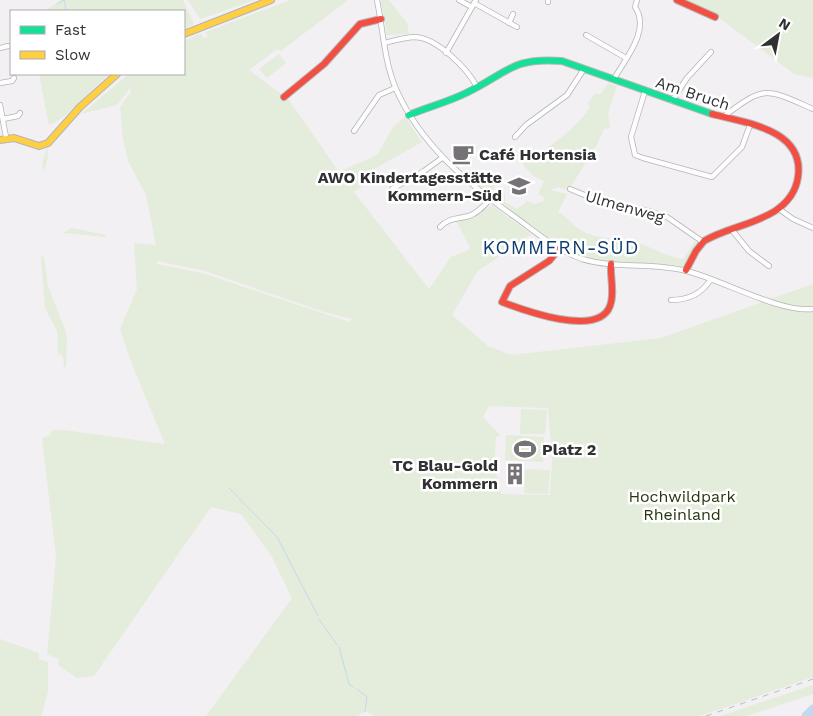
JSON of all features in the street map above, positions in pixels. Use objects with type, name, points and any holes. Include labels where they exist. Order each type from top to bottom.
[{"type":"street","points":[[185,34],[271,0]]},
{"type":"street","points":[[377,0],[384,42],[395,88],[409,115],[442,158],[538,235],[558,249],[581,258],[610,264],[686,270],[790,307],[813,310]]},
{"type":"street","points":[[459,0],[474,3],[517,27]]},
{"type":"street","points":[[614,80],[639,36],[641,25],[640,14],[635,7],[637,0]]},
{"type":"street","points":[[677,0],[684,5],[715,17]]},
{"type":"street","points":[[446,53],[474,3]]},
{"type":"street","points":[[509,23],[513,14]]},
{"type":"street","points":[[284,97],[324,64],[360,24],[381,19]]},
{"type":"street","points":[[586,35],[626,58]]},
{"type":"street","points":[[384,42],[411,37],[421,38],[464,66],[477,87]]},
{"type":"street","points":[[0,48],[8,46]]},
{"type":"street","points":[[672,101],[687,78],[711,52]]},
{"type":"street","name":"Am Bruch","points":[[409,115],[477,87],[518,62],[541,58],[562,61],[672,101],[722,118],[773,131],[781,136],[788,142],[797,157],[799,171],[796,190],[780,209],[703,242]]},
{"type":"street","points":[[515,137],[567,94],[584,69]]},
{"type":"street","points":[[0,105],[3,119],[3,138],[22,138],[34,146],[46,144],[80,106],[117,75]]},
{"type":"street","points":[[0,83],[12,81],[14,78]]},
{"type":"street","points":[[354,131],[379,95],[395,88]]},
{"type":"street","points":[[644,91],[630,137],[634,155],[643,158],[712,177],[742,147],[750,125]]},
{"type":"street","points":[[722,118],[750,96],[764,92],[776,93],[813,109]]},
{"type":"street","points":[[3,119],[18,116],[20,113]]},
{"type":"street","points":[[392,189],[424,171],[442,158]]},
{"type":"street","name":"Ulmenweg","points":[[570,189],[599,201],[650,211],[667,217],[703,242]]},
{"type":"street","points":[[440,227],[446,221],[470,216],[479,211],[491,198]]},
{"type":"street","points":[[780,209],[793,219],[813,228]]},
{"type":"street","points":[[732,230],[749,251],[769,266]]},
{"type":"street","points":[[686,270],[703,242]]},
{"type":"street","points":[[558,249],[549,261],[510,286],[502,302],[561,322],[602,316],[610,307],[612,297],[610,264]]},
{"type":"street","points":[[671,300],[685,300],[699,293],[711,279]]},
{"type":"green space","points":[[61,0],[183,0],[194,24],[185,28],[185,10],[46,10]]},
{"type":"green space","points":[[188,0],[255,0],[200,19]]},
{"type":"green space","name":"Hochwildpark Rheinland","points":[[290,0],[348,0],[281,51],[277,49],[249,70],[289,100],[339,172],[377,155],[393,127],[405,117],[422,142],[369,172],[368,182],[354,192],[429,289],[451,257],[471,249],[456,221],[474,217],[492,205],[531,234],[477,272],[452,315],[488,346],[511,355],[661,338],[813,284],[813,677],[700,716],[374,716],[366,711],[357,716],[206,716],[292,598],[272,557],[241,514],[211,507],[94,676],[77,678],[58,665],[59,659],[47,654],[56,557],[42,438],[49,436],[52,430],[64,430],[165,444],[130,359],[120,329],[137,289],[134,243],[156,245],[146,195],[128,161],[123,139],[120,107],[131,92],[130,88],[117,105],[81,114],[128,75],[185,75],[185,41],[201,33],[203,38],[208,37],[206,32]],"holes":[[[157,261],[202,270],[324,312],[352,319],[349,322],[202,273],[157,264]],[[489,406],[548,408],[552,460],[550,495],[501,494],[494,464],[496,437],[500,435],[483,417]]]},
{"type":"green space","points":[[381,0],[389,0],[407,23],[409,34],[387,35]]},
{"type":"green space","points":[[688,0],[813,0],[813,78],[794,74],[715,15],[686,3]]},
{"type":"green space","points":[[279,54],[286,63],[267,78],[259,69]]},
{"type":"green space","points":[[39,75],[109,75],[63,117],[49,125]]},
{"type":"green space","points":[[608,83],[617,86],[608,113],[610,128],[604,129],[597,145],[570,188],[564,189],[560,187],[550,190],[567,194],[558,212],[588,234],[632,241],[676,258],[683,259],[695,241],[699,245],[684,266],[607,261],[582,255],[542,235],[496,197],[502,189],[505,193],[505,202],[517,209],[527,201],[535,204],[543,201],[544,197],[538,194],[544,181],[535,177],[523,165],[526,159],[522,155],[527,151],[538,155],[566,133],[585,114],[590,107],[588,103],[595,94],[601,94]]},
{"type":"green space","points":[[47,146],[48,156],[44,172],[42,165]]},
{"type":"green space","points":[[489,179],[495,186],[490,194],[479,185]]},
{"type":"green space","points":[[71,228],[106,235],[105,237],[63,233]]},
{"type":"green space","points":[[41,256],[44,257],[48,286],[67,335],[66,367],[64,367],[63,357],[58,353],[57,331],[45,308]]},
{"type":"green space","points":[[521,409],[547,410],[545,434],[520,434]]},
{"type":"green space","points":[[506,435],[544,437],[543,462],[505,460]]},
{"type":"green space","points":[[525,469],[550,470],[548,494],[524,493]]},
{"type":"green space","points":[[0,639],[39,653],[39,659],[48,662],[48,692],[41,716],[0,716]]},
{"type":"green space","points":[[813,685],[813,694],[747,716],[720,716]]},
{"type":"waterway","points":[[57,4],[64,0]]},
{"type":"waterway","points":[[64,0],[66,10]]},
{"type":"waterway","points":[[229,488],[277,537],[318,616]]},
{"type":"waterway","points":[[319,619],[337,645]]},
{"type":"waterway","points":[[339,647],[349,684],[353,687]]},
{"type":"waterway","points":[[357,689],[367,697],[365,712]]},
{"type":"waterway","points":[[806,716],[813,709]]},
{"type":"railway","points":[[706,716],[813,679]]},
{"type":"traffic: fast","points":[[409,115],[459,96],[520,64],[545,60],[562,61],[712,114]]},
{"type":"traffic: slow","points":[[185,34],[271,0]]},
{"type":"traffic: slow","points":[[0,140],[14,138],[39,146],[48,143],[80,107],[116,75]]},
{"type":"traffic: jam","points":[[677,0],[715,17]]},
{"type":"traffic: jam","points":[[284,97],[324,64],[360,24],[381,19]]},
{"type":"traffic: jam","points":[[686,270],[696,251],[704,241],[758,220],[779,208],[793,192],[798,177],[798,161],[792,148],[783,138],[756,125],[712,114]]},
{"type":"traffic: jam","points":[[559,249],[549,261],[510,286],[502,302],[559,319],[591,320],[603,315],[610,306],[612,291],[611,264]]},
{"type":"place","name":"Café Hortensia","points":[[463,154]]},
{"type":"place","name":"AWO Kindertagesstätte Kommern-Süd","points":[[519,186]]},
{"type":"place","name":"Platz 2","points":[[525,449]]},
{"type":"place","name":"TC Blau-Gold Kommern","points":[[515,474]]},
{"type":"district","name":"KOMMERN-SÜD","points":[[561,247]]}]
